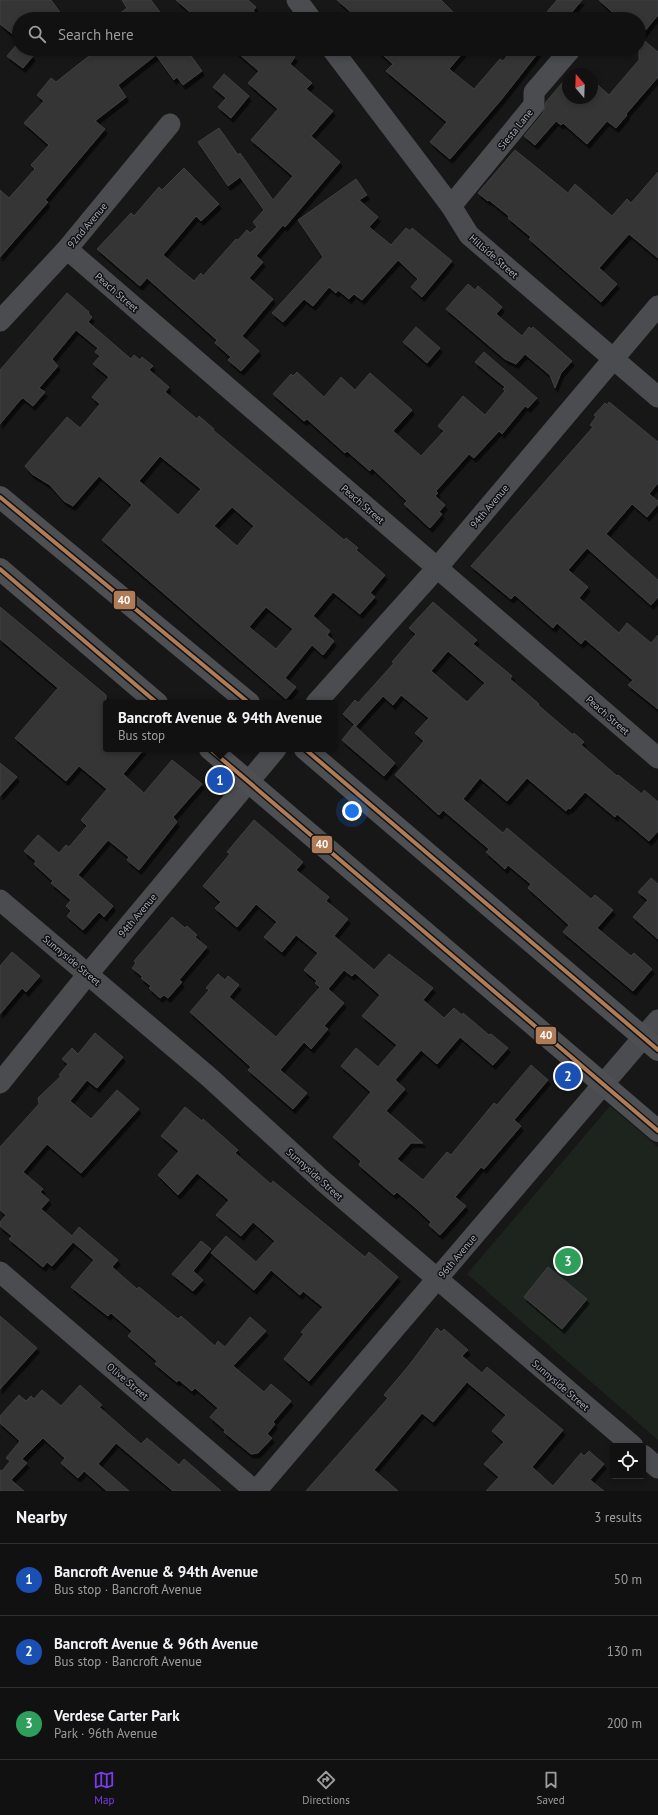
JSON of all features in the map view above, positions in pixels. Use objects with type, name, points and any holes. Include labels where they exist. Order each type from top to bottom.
[{"type":"main road","points":[[0,497],[245,700]]},
{"type":"main road","points":[[0,569],[153,700]]},
{"type":"main road","points":[[213,752],[658,1131]]},
{"type":"main road","points":[[309,752],[651,1044]]},
{"type":"street","points":[[297,0],[306,12]]},
{"type":"street","name":"Hillside Street","points":[[337,56],[451,206],[469,235],[658,397]]},
{"type":"street","name":"Siesta Lane","points":[[451,206],[534,105],[534,92],[565,56]]},
{"type":"street","name":"92nd Avenue","points":[[0,321],[67,250],[170,124]]},
{"type":"street","name":"Peach Street","points":[[67,250],[658,758]]},
{"type":"street","name":"94th Avenue","points":[[319,700],[437,568],[658,306]]},
{"type":"street","name":"94th Avenue","points":[[0,1083],[88,974],[273,752]]},
{"type":"street","name":"Sunnyside Street","points":[[0,900],[209,1077],[324,1182],[629,1443]]},
{"type":"street","name":"96th Avenue","points":[[256,1491],[603,1085],[651,1044],[658,1020]]},
{"type":"street","name":"Olive Street","points":[[0,1272],[256,1491]]},
{"type":"street","points":[[646,1458],[658,1468]]},
{"type":"shaded area","points":[[610,1106],[658,1147],[658,1440],[467,1274]]},
{"type":"building","points":[[0,0],[51,0],[60,12],[12,12],[12,33],[0,24]]},
{"type":"building","points":[[122,0],[151,0],[160,12],[122,12],[127,8]]},
{"type":"building","points":[[176,0],[248,0],[256,7],[253,11],[254,12],[190,12]]},
{"type":"building","points":[[337,0],[441,0],[453,12],[351,12]]},
{"type":"building","points":[[557,0],[582,0],[572,12],[547,12]]},
{"type":"building","points":[[599,0],[658,0],[658,15],[646,30],[646,12],[612,12]]},
{"type":"building","points":[[646,42],[658,52],[658,77],[616,128],[607,121],[587,144],[563,123],[561,125],[556,121],[535,145],[524,136],[543,113],[546,102],[562,83],[562,104],[598,104],[598,85],[609,95],[639,60],[639,56],[646,56]]},
{"type":"building","points":[[12,50],[12,56],[33,56],[23,68],[7,56]]},
{"type":"building","points":[[89,56],[155,56],[118,85],[126,97],[95,121],[105,129],[45,200],[48,202],[0,257],[0,190],[9,198],[35,169],[31,165],[49,145],[24,123],[44,101],[37,95],[51,78],[56,82]]},
{"type":"building","points":[[157,56],[191,56],[202,71],[183,85],[177,77],[174,80]]},
{"type":"building","points":[[241,56],[295,57],[290,64],[312,83],[306,89],[333,111],[311,136],[340,162],[285,227],[283,225],[256,256],[263,262],[249,278],[273,299],[242,336],[259,351],[241,371],[228,360],[231,357],[215,343],[217,340],[147,278],[140,286],[97,249],[131,213],[134,216],[159,187],[162,190],[184,168],[219,204],[201,221],[196,216],[163,255],[194,281],[201,273],[203,276],[236,239],[238,240],[247,230],[250,233],[257,227],[253,222],[264,210],[240,177],[228,186],[198,142],[219,128],[238,155],[240,153],[273,200],[293,176],[251,140],[278,109],[248,83],[259,71]]},
{"type":"building","points":[[384,56],[460,56],[449,69],[474,89],[500,59],[503,61],[507,56],[536,56],[501,100],[450,159],[430,142],[447,122],[386,71],[393,64]]},
{"type":"building","points":[[224,74],[249,96],[231,118],[218,107],[226,98],[213,87]]},
{"type":"building","points":[[515,150],[568,193],[575,184],[612,216],[627,199],[631,203],[658,172],[658,258],[629,234],[599,268],[617,284],[601,302],[529,239],[531,237],[508,218],[509,216],[478,193]]},
{"type":"building","points":[[356,179],[367,195],[359,200],[378,217],[369,227],[391,245],[406,228],[410,231],[412,228],[452,261],[422,297],[411,287],[418,279],[398,260],[362,300],[354,294],[349,299],[338,290],[336,293],[329,287],[313,306],[304,299],[283,322],[272,313],[323,257],[298,220]]},
{"type":"building","points":[[468,284],[475,290],[478,286],[502,307],[496,314],[522,336],[529,327],[532,329],[533,327],[572,361],[561,373],[555,388],[550,375],[525,354],[516,364],[505,359],[446,309]]},
{"type":"building","points":[[67,293],[89,312],[88,313],[92,317],[88,322],[131,359],[134,355],[140,360],[142,357],[153,366],[149,370],[169,387],[165,392],[197,419],[199,416],[214,429],[213,430],[344,540],[346,538],[358,548],[356,550],[385,575],[370,593],[375,597],[360,614],[333,592],[313,616],[330,631],[327,635],[334,641],[323,655],[312,645],[285,678],[296,687],[286,699],[102,540],[132,505],[99,476],[73,506],[64,501],[50,485],[32,474],[25,466],[67,417],[80,428],[100,404],[92,397],[109,377],[93,364],[100,356],[95,352],[98,348],[76,330],[52,359],[58,366],[39,388],[45,392],[33,406],[23,398],[21,399],[0,424],[0,370]],"holes":[[[160,456],[201,489],[178,515],[139,481]],[[232,507],[254,526],[237,546],[214,526]],[[266,607],[293,629],[276,649],[249,627]]]},
{"type":"building","points":[[416,327],[440,348],[427,363],[403,342]]},
{"type":"building","points":[[484,352],[537,398],[528,408],[525,406],[502,434],[499,431],[474,458],[469,454],[436,491],[438,493],[435,496],[445,505],[439,512],[442,514],[430,528],[404,504],[407,501],[372,468],[370,471],[347,451],[345,453],[307,419],[304,421],[273,394],[291,374],[293,376],[297,372],[324,397],[341,377],[355,390],[370,373],[412,410],[393,431],[421,456],[444,431],[438,426],[463,396],[485,415],[505,391],[503,389],[505,387],[475,362]]},
{"type":"building","points":[[609,402],[658,442],[658,483],[649,494],[658,501],[658,504],[647,517],[632,504],[606,534],[658,580],[658,597],[651,605],[587,548],[568,570],[588,587],[579,598],[619,633],[627,623],[651,643],[658,635],[658,709],[628,685],[633,680],[585,639],[581,644],[557,623],[553,628],[515,595],[511,599],[471,566],[593,427],[590,425],[596,417],[594,415],[605,403],[607,405]]},
{"type":"building","points":[[433,602],[477,640],[473,644],[512,676],[510,679],[539,704],[538,705],[573,735],[574,733],[584,742],[581,745],[617,776],[618,775],[642,794],[644,790],[658,802],[658,831],[649,841],[617,814],[615,817],[585,792],[570,809],[568,808],[566,811],[527,778],[507,801],[480,778],[463,799],[503,833],[507,828],[591,899],[595,895],[613,910],[597,928],[631,956],[634,953],[652,969],[633,991],[563,932],[569,925],[528,888],[531,884],[508,865],[505,869],[486,852],[489,849],[443,810],[439,815],[395,775],[424,741],[415,733],[429,718],[401,695],[393,705],[383,696],[356,726],[343,714],[355,700],[358,703],[394,663],[392,662],[416,634],[409,628]],"holes":[[[448,651],[485,683],[467,702],[431,671]]]},
{"type":"building","points":[[0,607],[106,695],[106,700],[103,700],[103,752],[141,752],[123,774],[144,793],[172,760],[202,784],[173,817],[177,822],[139,870],[127,860],[129,857],[108,840],[78,875],[113,906],[104,917],[99,912],[83,930],[67,916],[71,911],[66,906],[71,900],[51,883],[53,881],[34,864],[36,861],[24,851],[38,835],[59,853],[66,845],[69,847],[87,826],[81,820],[107,789],[79,766],[66,781],[15,738],[58,688],[0,639]]},
{"type":"building","points":[[354,725],[395,763],[384,776],[342,740]]},
{"type":"building","points":[[0,763],[17,777],[0,796]]},
{"type":"building","points":[[254,820],[303,862],[296,870],[329,897],[326,901],[348,919],[334,936],[374,970],[389,954],[433,988],[423,1000],[444,1018],[454,1008],[462,1015],[463,1013],[489,1035],[491,1034],[508,1048],[493,1065],[460,1037],[437,1064],[421,1050],[395,1080],[405,1089],[386,1111],[423,1143],[411,1143],[397,1159],[423,1180],[447,1152],[451,1155],[494,1103],[497,1105],[531,1065],[548,1080],[514,1120],[521,1126],[484,1169],[481,1167],[455,1197],[466,1206],[440,1235],[429,1225],[431,1222],[417,1209],[397,1192],[394,1195],[359,1165],[361,1161],[333,1137],[371,1092],[341,1066],[356,1048],[378,1067],[397,1045],[362,1016],[380,995],[355,973],[352,976],[344,970],[328,989],[344,1003],[324,1026],[328,1029],[311,1049],[304,1042],[280,1070],[307,1093],[293,1109],[248,1070],[251,1067],[190,1012],[209,990],[206,988],[218,974],[225,980],[228,976],[239,985],[229,997],[276,1037],[320,987],[315,983],[317,981],[304,970],[318,953],[296,935],[282,952],[264,937],[277,922],[256,904],[237,927],[215,908],[221,902],[203,886],[230,854],[227,852]]},
{"type":"building","points":[[651,878],[658,884],[658,939],[633,917],[648,900],[638,892]]},
{"type":"building","points":[[172,917],[185,928],[187,926],[197,935],[195,937],[207,947],[179,980],[182,982],[168,998],[164,995],[160,998],[149,988],[151,986],[141,978],[143,977],[132,968],[136,963],[134,961]]},
{"type":"building","points":[[12,952],[40,976],[26,992],[22,988],[0,1014],[0,966]]},
{"type":"building","points":[[95,1033],[123,1057],[97,1088],[87,1080],[70,1101],[91,1119],[117,1090],[139,1109],[81,1173],[47,1144],[23,1172],[43,1189],[40,1192],[49,1200],[41,1209],[72,1236],[79,1227],[118,1260],[112,1267],[137,1289],[139,1287],[178,1319],[181,1316],[215,1346],[218,1341],[225,1347],[250,1317],[266,1331],[233,1366],[264,1392],[271,1384],[291,1401],[273,1422],[275,1424],[267,1434],[272,1438],[258,1453],[251,1454],[224,1432],[225,1430],[210,1417],[218,1408],[195,1388],[192,1391],[179,1380],[177,1382],[155,1364],[157,1361],[128,1336],[132,1331],[111,1313],[108,1316],[71,1287],[94,1260],[73,1242],[52,1266],[47,1262],[43,1267],[9,1239],[12,1236],[0,1226],[0,1222],[6,1215],[0,1210],[0,1147],[39,1104],[38,1098],[61,1076],[59,1075],[68,1064],[62,1059],[72,1048],[78,1054]]},
{"type":"building","points":[[185,1107],[202,1121],[203,1119],[238,1150],[235,1153],[271,1184],[273,1181],[365,1257],[369,1252],[398,1277],[309,1381],[284,1359],[304,1334],[301,1332],[323,1307],[303,1291],[300,1295],[271,1270],[254,1290],[211,1253],[226,1236],[256,1262],[275,1241],[253,1222],[241,1236],[216,1215],[229,1200],[197,1173],[178,1195],[158,1175],[179,1151],[161,1136]]},
{"type":"building","points":[[201,1241],[211,1249],[193,1271],[203,1280],[193,1291],[172,1274]]},
{"type":"building","points":[[548,1267],[587,1299],[562,1329],[524,1297]]},
{"type":"building","points":[[0,1316],[37,1348],[0,1389]]},
{"type":"building","points":[[437,1328],[441,1332],[444,1329],[468,1350],[462,1356],[482,1373],[487,1367],[563,1430],[532,1467],[553,1486],[581,1453],[584,1456],[589,1451],[604,1464],[590,1480],[604,1491],[486,1491],[499,1477],[484,1464],[504,1442],[492,1431],[506,1415],[467,1382],[433,1422],[422,1413],[374,1470],[398,1491],[306,1491],[388,1398],[384,1395]]},
{"type":"building","points":[[80,1385],[102,1405],[99,1407],[141,1444],[147,1438],[179,1465],[184,1459],[221,1491],[173,1491],[116,1443],[98,1464],[129,1491],[107,1491],[84,1471],[78,1478],[61,1463],[65,1458],[43,1438],[22,1459],[27,1463],[11,1480],[24,1491],[0,1491],[0,1470],[2,1471],[10,1461],[6,1458],[20,1441],[0,1423],[0,1416],[19,1395],[26,1401],[31,1396],[34,1399],[42,1390],[61,1406]]},
{"type":"transit line","name":"40","points":[[0,497],[245,700]]},
{"type":"transit line","name":"40","points":[[0,569],[153,700]]},
{"type":"transit line","name":"40","points":[[214,752],[658,1131]]},
{"type":"transit line","name":"40","points":[[309,752],[658,1050]]},
{"type":"place","name":"Bancroft Avenue & 94th Avenue","points":[[220,780]]},
{"type":"place","name":"Bancroft Avenue & 96th Avenue","points":[[568,1076]]},
{"type":"place","name":"Verdese Carter Park","points":[[568,1261]]}]
